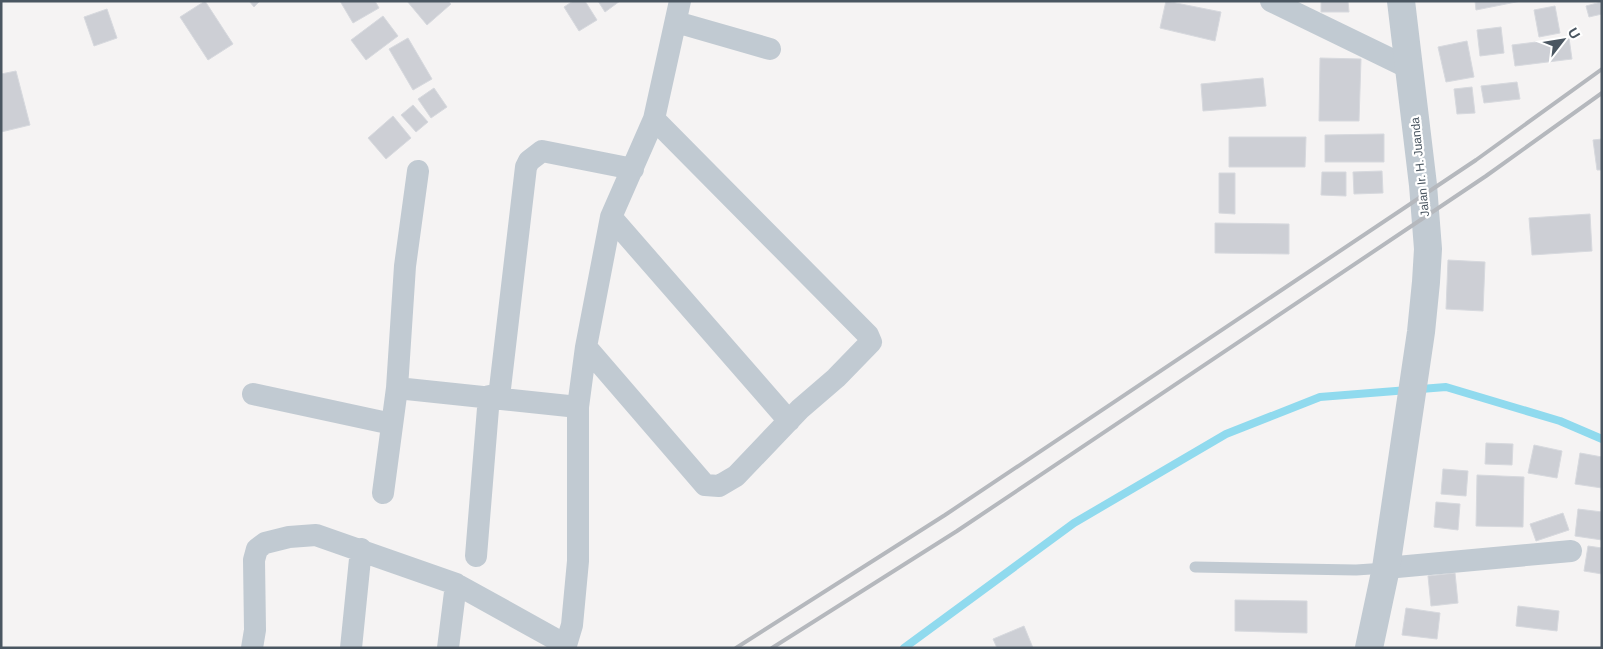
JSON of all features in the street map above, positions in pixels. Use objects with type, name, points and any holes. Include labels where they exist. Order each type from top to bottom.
[{"type":"street","points":[[1271,1],[1409,68]]},
{"type":"street","name":"Jalan Ir. H. Juanda","points":[[1370,648],[1386,568],[1421,332],[1428,249],[1423,185],[1401,1]]},
{"type":"street","points":[[252,648],[255,630],[254,560],[257,549],[265,543],[289,537],[316,535],[456,584],[566,646],[572,625],[578,561],[578,407],[586,347],[611,217],[654,119],[678,12],[770,49]]},
{"type":"street","points":[[586,347],[705,485],[719,486],[726,484],[871,342],[870,337],[654,119]]},
{"type":"street","points":[[476,556],[494,397],[526,167],[529,161],[542,151],[632,169]]},
{"type":"street","points":[[383,493],[397,388],[405,266],[418,171]]},
{"type":"street","points":[[611,217],[789,422]]},
{"type":"street","points":[[397,388],[578,407]]},
{"type":"street","points":[[253,394],[392,424]]},
{"type":"street","points":[[351,648],[361,550]]},
{"type":"street","points":[[1386,568],[1571,551]]},
{"type":"street","points":[[448,648],[456,584]]},
{"type":"lane","points":[[1195,566],[1356,570],[1386,568]]},
{"type":"building","points":[[205,1],[233,44],[208,60],[180,17]]},
{"type":"building","points":[[249,1],[260,1],[254,7]]},
{"type":"building","points":[[340,1],[375,1],[379,8],[353,23]]},
{"type":"building","points":[[407,1],[448,1],[451,4],[427,25]]},
{"type":"building","points":[[573,1],[585,1],[597,20],[579,31],[564,7]]},
{"type":"building","points":[[598,1],[620,1],[605,12]]},
{"type":"building","points":[[1166,1],[1221,12],[1215,41],[1160,28]]},
{"type":"building","points":[[1321,1],[1348,1],[1349,12],[1321,12]]},
{"type":"building","points":[[1475,1],[1521,1],[1476,10]]},
{"type":"building","points":[[1601,2],[1602,14],[1589,17],[1586,6]]},
{"type":"building","points":[[1555,6],[1560,33],[1539,37],[1534,10]]},
{"type":"building","points":[[107,9],[117,38],[94,46],[84,17]]},
{"type":"building","points":[[383,16],[398,36],[366,60],[351,40]]},
{"type":"building","points":[[1501,27],[1504,53],[1480,56],[1477,30]]},
{"type":"building","points":[[408,38],[432,79],[413,90],[389,49]]},
{"type":"building","points":[[1569,38],[1572,59],[1515,66],[1512,45]]},
{"type":"building","points":[[1467,41],[1474,77],[1446,82],[1438,47]]},
{"type":"building","points":[[1320,58],[1361,59],[1359,121],[1319,121]]},
{"type":"building","points":[[16,71],[30,125],[1,132],[1,74]]},
{"type":"building","points":[[1263,78],[1266,106],[1203,111],[1201,84]]},
{"type":"building","points":[[1517,82],[1520,99],[1484,103],[1481,86]]},
{"type":"building","points":[[1472,87],[1475,113],[1457,114],[1454,89]]},
{"type":"building","points":[[434,88],[447,107],[431,118],[418,99]]},
{"type":"building","points":[[413,105],[428,122],[416,132],[401,115]]},
{"type":"building","points":[[393,116],[411,138],[386,159],[368,138]]},
{"type":"building","points":[[1384,134],[1384,162],[1325,162],[1325,135]]},
{"type":"building","points":[[1229,137],[1306,137],[1305,167],[1229,167]]},
{"type":"building","points":[[1602,139],[1602,170],[1597,170],[1593,140]]},
{"type":"building","points":[[1382,171],[1383,193],[1354,194],[1353,172]]},
{"type":"building","points":[[1322,172],[1346,172],[1346,196],[1321,195]]},
{"type":"building","points":[[1219,173],[1235,173],[1235,214],[1219,213]]},
{"type":"building","points":[[1590,214],[1592,251],[1532,255],[1529,218]]},
{"type":"building","points":[[1215,223],[1289,224],[1289,254],[1215,253]]},
{"type":"building","points":[[1448,260],[1485,262],[1483,311],[1446,309]]},
{"type":"building","points":[[1486,443],[1513,444],[1512,465],[1485,464]]},
{"type":"building","points":[[1534,445],[1562,451],[1557,478],[1528,473]]},
{"type":"building","points":[[1580,453],[1602,457],[1602,488],[1575,484]]},
{"type":"building","points":[[1443,469],[1468,471],[1466,496],[1441,494]]},
{"type":"building","points":[[1477,475],[1524,477],[1523,527],[1476,526]]},
{"type":"building","points":[[1436,502],[1460,504],[1458,530],[1434,527]]},
{"type":"building","points":[[1578,509],[1602,512],[1602,540],[1575,536]]},
{"type":"building","points":[[1563,513],[1569,530],[1536,541],[1530,524]]},
{"type":"building","points":[[1588,546],[1602,548],[1602,574],[1584,571]]},
{"type":"building","points":[[1455,573],[1458,603],[1431,606],[1428,576]]},
{"type":"building","points":[[1235,600],[1307,601],[1307,633],[1235,631]]},
{"type":"building","points":[[1518,606],[1559,611],[1557,631],[1516,626]]},
{"type":"building","points":[[1406,608],[1440,613],[1437,639],[1402,635]]},
{"type":"building","points":[[1024,626],[1033,648],[997,648],[993,639]]},
{"type":"waterway","points":[[904,648],[1074,523],[1226,434],[1320,397],[1446,387],[1560,421],[1602,439]]},
{"type":"railway","points":[[736,648],[945,515],[1476,160],[1602,69]]},
{"type":"railway","points":[[772,648],[957,531],[1486,176],[1602,93]]}]
